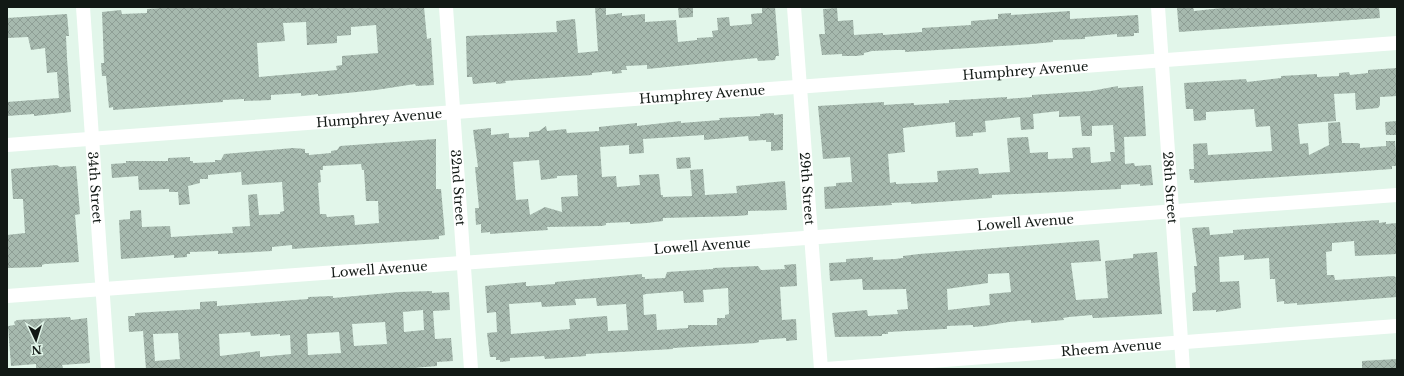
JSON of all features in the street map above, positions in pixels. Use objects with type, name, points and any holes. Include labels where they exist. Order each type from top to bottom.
[{"type":"street","name":"34th Street","points":[[83,7],[108,369]]},
{"type":"street","name":"32nd Street","points":[[446,7],[471,369]]},
{"type":"street","name":"29th Street","points":[[794,7],[821,369]]},
{"type":"street","name":"28th Street","points":[[1158,7],[1163,60],[1183,369]]},
{"type":"street","name":"Humphrey Avenue","points":[[7,145],[1397,43]]},
{"type":"street","name":"Lowell Avenue","points":[[7,296],[811,236],[1397,195]]},
{"type":"street","name":"Rheem Avenue","points":[[826,369],[1397,326]]},
{"type":"building","points":[[175,7],[424,7],[427,39],[431,38],[434,85],[416,86],[415,84],[318,96],[318,94],[301,96],[301,93],[271,95],[271,100],[223,100],[223,102],[113,110],[113,107],[109,108],[106,76],[102,76],[101,63],[104,63],[102,12],[121,10],[122,14],[147,13],[147,9]],"holes":[[[306,22],[307,45],[337,43],[337,36],[351,35],[351,27],[376,25],[378,53],[342,56],[342,65],[336,66],[337,70],[259,77],[257,43],[285,41],[283,23]]]},
{"type":"building","points":[[595,7],[606,7],[606,15],[622,13],[622,16],[645,14],[645,22],[676,20],[678,42],[697,40],[697,38],[713,37],[712,31],[718,30],[717,18],[729,17],[730,26],[752,24],[751,14],[762,13],[762,7],[775,7],[779,56],[776,56],[775,60],[758,61],[757,58],[647,69],[647,65],[626,66],[627,70],[621,70],[622,73],[612,74],[612,71],[592,73],[592,75],[505,81],[506,83],[496,84],[496,82],[473,84],[472,77],[467,77],[466,36],[557,32],[556,21],[575,19],[578,53],[598,51]]},
{"type":"building","points":[[678,7],[693,7],[693,17],[679,18]]},
{"type":"building","points":[[1193,7],[1194,11],[1231,7],[1379,7],[1380,18],[1179,32],[1177,8]]},
{"type":"building","points":[[837,8],[838,21],[853,20],[854,35],[883,33],[883,35],[922,32],[922,28],[971,25],[971,21],[998,19],[998,14],[1011,13],[1011,15],[1070,11],[1070,19],[1138,15],[1139,33],[1134,33],[1134,36],[1117,37],[1117,34],[1085,37],[1085,39],[1053,40],[1053,42],[1032,44],[905,52],[905,50],[872,51],[864,53],[864,55],[856,56],[842,56],[842,54],[822,55],[819,34],[825,34],[823,9]]},
{"type":"building","points":[[67,14],[69,36],[66,36],[71,112],[34,116],[34,114],[7,116],[7,102],[59,98],[57,72],[47,73],[45,48],[31,50],[28,37],[7,38],[7,18]]},
{"type":"building","points":[[1397,68],[1397,96],[1380,97],[1380,105],[1378,108],[1356,110],[1355,93],[1334,94],[1336,121],[1298,124],[1300,144],[1308,143],[1309,155],[1329,145],[1328,123],[1340,122],[1342,143],[1358,143],[1360,144],[1360,148],[1386,146],[1386,141],[1395,141],[1397,166],[1392,166],[1392,169],[1194,183],[1194,180],[1190,180],[1189,169],[1194,169],[1193,144],[1207,143],[1208,155],[1272,151],[1270,126],[1256,127],[1254,109],[1206,112],[1206,120],[1194,121],[1193,109],[1186,109],[1184,83],[1246,79],[1247,82],[1281,78],[1281,76],[1317,74],[1317,77],[1339,76],[1339,73],[1349,72],[1350,75],[1368,73],[1368,70]]},
{"type":"building","points":[[1118,86],[1118,88],[1143,86],[1146,136],[1124,137],[1125,164],[1134,163],[1135,166],[1151,165],[1153,185],[1121,185],[1121,189],[992,195],[992,198],[911,204],[911,202],[891,203],[892,205],[825,209],[824,187],[836,186],[836,183],[852,182],[850,157],[823,159],[818,106],[884,102],[884,105],[914,103],[914,105],[949,103],[949,100],[1007,97],[1007,99],[1032,97],[1032,95],[1091,91]],"holes":[[[1059,111],[1059,117],[1080,116],[1082,136],[1092,136],[1092,126],[1113,125],[1115,152],[1110,152],[1111,161],[1091,163],[1090,147],[1072,148],[1073,158],[1048,159],[1048,152],[1030,153],[1028,137],[1007,138],[1010,172],[979,174],[978,168],[937,171],[938,182],[890,183],[888,154],[905,152],[903,128],[955,122],[956,137],[973,136],[973,133],[986,132],[985,121],[1020,117],[1021,130],[1034,129],[1033,114]]]},
{"type":"building","points":[[760,114],[783,114],[783,150],[771,151],[771,142],[766,142],[766,140],[749,141],[748,136],[704,140],[704,135],[643,139],[644,153],[629,154],[629,145],[600,147],[602,177],[616,176],[617,187],[640,185],[639,175],[659,174],[661,195],[663,195],[663,197],[692,196],[690,170],[703,169],[705,195],[737,193],[736,186],[785,181],[787,210],[748,211],[748,215],[738,216],[663,218],[663,221],[647,223],[630,224],[630,222],[606,223],[606,225],[602,226],[547,227],[548,230],[490,234],[490,232],[481,233],[481,224],[476,225],[475,208],[479,208],[475,167],[478,167],[473,130],[491,128],[491,135],[509,133],[509,138],[529,137],[529,132],[539,131],[546,126],[547,131],[566,129],[567,133],[599,131],[599,127],[637,123],[637,126],[681,121],[681,123],[720,120],[719,118],[760,116]],"holes":[[[539,160],[541,180],[557,178],[557,176],[577,175],[578,196],[561,197],[562,212],[545,207],[530,215],[528,199],[516,200],[513,162]]]},
{"type":"building","points":[[1397,121],[1397,135],[1386,135],[1385,122]]},
{"type":"building","points":[[436,139],[436,189],[441,189],[445,235],[439,236],[439,239],[292,249],[292,245],[272,247],[272,251],[218,254],[218,251],[190,252],[190,254],[187,254],[187,257],[174,258],[174,255],[121,259],[119,220],[130,219],[130,211],[141,210],[142,227],[170,226],[171,237],[233,233],[232,227],[250,226],[248,195],[257,194],[259,215],[280,214],[280,212],[284,211],[282,182],[242,185],[241,172],[208,175],[208,179],[200,179],[200,183],[188,186],[190,204],[179,205],[178,192],[169,192],[169,189],[139,190],[138,176],[112,178],[111,164],[126,163],[126,161],[168,161],[168,158],[190,157],[190,161],[193,161],[193,163],[215,162],[215,160],[221,160],[224,154],[293,148],[305,149],[305,153],[309,153],[309,155],[331,153],[331,151],[337,150],[340,146]],"holes":[[[361,164],[362,170],[364,170],[366,201],[378,201],[379,223],[355,225],[354,215],[327,217],[326,214],[320,214],[318,183],[321,182],[320,170],[323,170],[323,166]]]},
{"type":"building","points":[[690,157],[691,168],[677,169],[676,158]]},
{"type":"building","points":[[57,165],[60,167],[76,166],[80,214],[75,215],[79,262],[45,264],[42,265],[42,267],[7,268],[7,235],[25,233],[23,199],[13,199],[11,169]]},
{"type":"building","points":[[1379,220],[1379,223],[1397,223],[1397,254],[1355,256],[1354,241],[1332,243],[1332,251],[1326,252],[1327,275],[1334,275],[1335,280],[1394,276],[1397,278],[1397,297],[1297,305],[1297,303],[1284,304],[1284,301],[1277,302],[1275,279],[1270,279],[1269,258],[1244,260],[1244,255],[1219,257],[1220,282],[1239,281],[1241,308],[1216,312],[1216,310],[1193,311],[1192,293],[1196,292],[1194,266],[1197,266],[1192,228],[1209,227],[1210,235],[1233,233],[1233,230]]},
{"type":"building","points":[[1099,240],[1101,261],[1071,263],[1076,300],[1108,298],[1105,261],[1133,258],[1133,254],[1157,252],[1162,314],[1096,318],[1093,318],[1092,315],[1063,318],[1064,320],[1031,323],[1031,320],[973,327],[973,325],[947,326],[947,329],[888,332],[888,334],[882,334],[882,336],[835,337],[832,313],[867,310],[868,316],[898,314],[897,310],[908,309],[906,289],[863,290],[862,279],[830,281],[829,263],[846,262],[846,259],[873,257],[873,260],[895,259],[903,258],[903,256]],"holes":[[[1009,273],[1011,292],[989,294],[990,305],[948,310],[947,289],[988,283],[988,274]]]},
{"type":"building","points":[[796,264],[797,286],[780,287],[782,320],[796,319],[797,340],[786,341],[786,338],[759,340],[759,342],[756,343],[586,354],[586,356],[545,359],[544,356],[510,358],[510,361],[500,362],[500,360],[496,360],[496,357],[490,357],[487,333],[497,332],[496,312],[487,313],[485,286],[526,282],[526,286],[529,286],[555,284],[555,282],[642,274],[642,277],[645,277],[645,279],[665,278],[667,272],[758,266],[761,270],[785,269],[784,265]],"holes":[[[728,288],[729,314],[725,315],[725,318],[717,318],[717,325],[688,325],[688,328],[657,330],[656,314],[644,315],[643,295],[646,294],[683,291],[684,303],[704,302],[703,290]],[[596,298],[597,306],[626,304],[628,330],[608,331],[607,316],[569,319],[570,329],[511,334],[509,304],[541,302],[542,307],[576,305],[575,299]]]},
{"type":"building","points":[[400,292],[449,292],[450,310],[433,311],[435,339],[451,338],[453,361],[437,362],[437,366],[402,369],[146,369],[143,331],[129,332],[128,316],[135,316],[135,313],[200,309],[200,302],[217,301],[217,306],[308,299],[308,297],[333,296],[333,298]],"holes":[[[423,310],[424,330],[404,332],[403,312]],[[385,322],[387,344],[354,346],[352,324]],[[250,332],[251,336],[280,334],[280,336],[290,335],[291,354],[260,357],[260,351],[220,356],[219,334]],[[339,332],[341,353],[308,355],[307,334]],[[178,333],[180,359],[155,361],[153,334]]]},
{"type":"building","points":[[70,317],[71,320],[87,318],[90,363],[62,365],[63,368],[54,369],[36,369],[36,364],[11,366],[8,326],[15,325],[14,322],[17,320]]},
{"type":"building","points":[[1397,359],[1397,369],[1362,369],[1362,361]]}]
